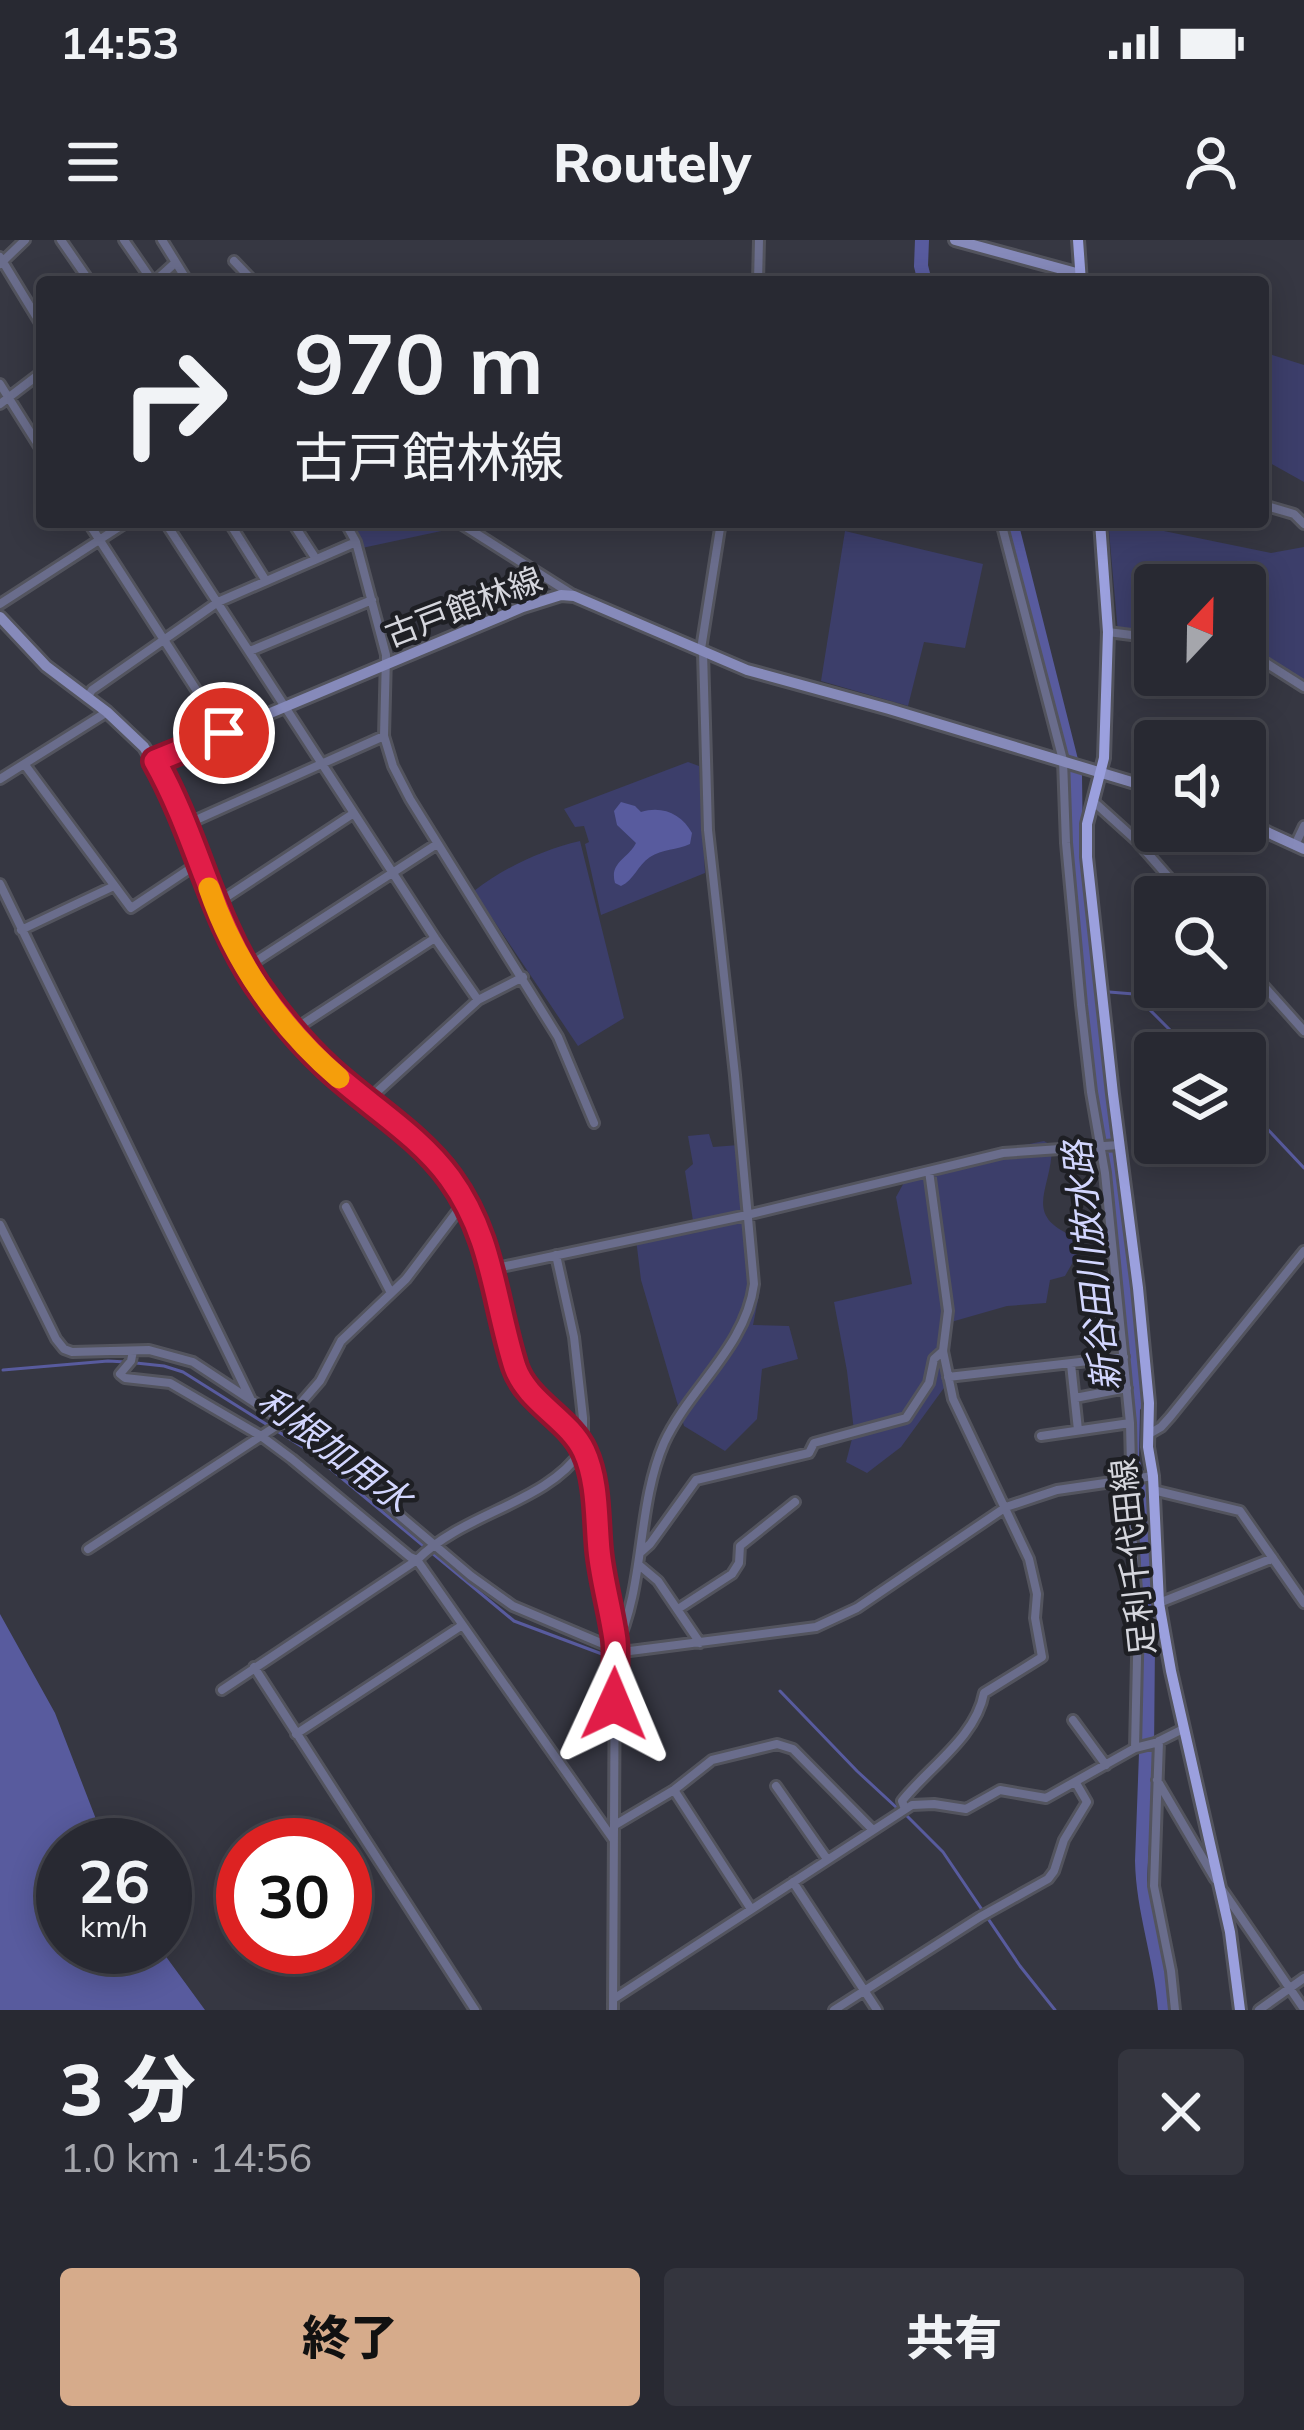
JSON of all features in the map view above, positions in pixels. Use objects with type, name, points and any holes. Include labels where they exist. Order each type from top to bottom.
[{"type":"main road","points":[[955,240],[1074,276]]},
{"type":"main road","points":[[1078,240],[1081,276]]},
{"type":"main road","name":"足利千代田線","points":[[1100,528],[1108,632],[1104,758],[1087,824],[1088,857],[1149,1403],[1160,1603],[1183,1730],[1221,1888],[1240,2010]]},
{"type":"main road","name":"古戸館林線","points":[[155,761],[561,595],[574,596],[769,676],[1134,782]]},
{"type":"main road","points":[[0,616],[46,666],[107,712],[155,761],[187,824],[215,905],[246,967],[292,1031],[434,1159],[467,1204]]},
{"type":"main road","points":[[1266,832],[1299,847]]},
{"type":"street","points":[[25,240],[1,261],[36,316]]},
{"type":"street","points":[[61,240],[86,276]]},
{"type":"street","points":[[124,240],[149,276]]},
{"type":"street","points":[[162,240],[184,276]]},
{"type":"street","points":[[758,276],[759,240]]},
{"type":"street","points":[[234,261],[248,276]]},
{"type":"street","points":[[160,276],[175,262]]},
{"type":"street","points":[[4,401],[36,377]]},
{"type":"street","points":[[0,384],[4,401],[36,443]]},
{"type":"street","points":[[1269,508],[1294,514],[1304,524]]},
{"type":"street","points":[[92,528],[224,733]]},
{"type":"street","points":[[0,604],[118,528]]},
{"type":"street","points":[[169,528],[478,1000]]},
{"type":"street","points":[[233,528],[266,580]]},
{"type":"street","points":[[296,528],[316,559]]},
{"type":"street","points":[[348,528],[388,664],[384,736],[401,782],[558,1036],[595,1124]]},
{"type":"street","points":[[467,528],[574,596]]},
{"type":"street","points":[[615,1649],[633,1595],[662,1447],[675,1420],[741,1327],[754,1284],[708,830],[702,651],[720,528]]},
{"type":"street","points":[[1002,528],[1069,762],[1066,843],[1134,1477],[1137,1747]]},
{"type":"street","points":[[87,698],[218,602],[356,542]]},
{"type":"street","points":[[250,651],[372,600]]},
{"type":"street","points":[[1108,632],[1134,635]]},
{"type":"street","points":[[1266,663],[1304,687]]},
{"type":"street","points":[[0,779],[107,712]]},
{"type":"street","points":[[187,824],[384,736]]},
{"type":"street","points":[[25,765],[131,908],[200,862]]},
{"type":"street","points":[[1092,801],[1168,876]]},
{"type":"street","points":[[215,905],[354,813]]},
{"type":"street","points":[[1299,847],[1304,826]]},
{"type":"street","points":[[246,967],[437,844]]},
{"type":"street","points":[[0,884],[252,1401]]},
{"type":"street","points":[[22,931],[114,886]]},
{"type":"street","points":[[292,1031],[435,938]]},
{"type":"street","points":[[367,1101],[478,1000],[523,977]]},
{"type":"street","points":[[1266,988],[1304,1031]]},
{"type":"street","points":[[1294,1019],[1304,1010]]},
{"type":"street","points":[[493,1269],[747,1215],[1003,1153],[1118,1146]]},
{"type":"street","points":[[905,1808],[902,1801],[981,1709],[984,1693],[1042,1657],[1034,1618],[1033,1570],[952,1399],[943,1351],[948,1311],[929,1171]]},
{"type":"street","points":[[88,1549],[282,1421],[320,1381],[341,1341],[406,1279],[467,1204],[493,1269],[521,1381],[583,1448]]},
{"type":"street","points":[[346,1207],[391,1293]]},
{"type":"street","points":[[0,1225],[58,1343],[72,1352],[148,1350],[181,1357],[317,1445],[426,1551],[513,1606],[615,1649],[800,1631],[839,1618],[1006,1507],[1057,1490],[1150,1476]]},
{"type":"street","points":[[1148,1434],[1161,1427],[1304,1251]]},
{"type":"street","points":[[556,1255],[574,1337],[583,1448],[615,1649],[613,2005]]},
{"type":"street","points":[[133,1351],[120,1373],[125,1378],[170,1383],[261,1436],[410,1558],[426,1551]]},
{"type":"street","points":[[639,1559],[696,1480],[809,1453],[814,1443],[902,1422],[929,1383],[934,1359],[943,1351]]},
{"type":"street","points":[[948,1377],[1124,1357]]},
{"type":"street","points":[[1071,1364],[1078,1430]]},
{"type":"street","points":[[1075,1398],[1127,1388]]},
{"type":"street","points":[[1041,1436],[1130,1423]]},
{"type":"street","points":[[221,1690],[470,1522],[528,1496],[583,1448]]},
{"type":"street","points":[[1153,1490],[1240,1510],[1304,1603]]},
{"type":"street","points":[[678,1610],[732,1574],[739,1563],[740,1546],[795,1502]]},
{"type":"street","points":[[426,1551],[461,1625],[614,1840]]},
{"type":"street","points":[[1160,1603],[1273,1558]]},
{"type":"street","points":[[639,1559],[700,1643]]},
{"type":"street","points":[[296,1734],[461,1625]]},
{"type":"street","points":[[254,1667],[476,2010]]},
{"type":"street","points":[[1072,1720],[1106,1765]]},
{"type":"street","points":[[613,2005],[905,1808],[923,1803],[966,1809],[1000,1790],[1046,1798],[1137,1747],[1183,1730]]},
{"type":"street","points":[[1157,1742],[1154,1886],[1175,2010]]},
{"type":"street","points":[[615,1825],[674,1790],[712,1760],[785,1744],[872,1829]]},
{"type":"street","points":[[1157,1780],[1221,1888],[1304,2009]]},
{"type":"street","points":[[834,2010],[1048,1879],[1087,1802],[1076,1783]]},
{"type":"street","points":[[776,1786],[827,1859]]},
{"type":"street","points":[[674,1790],[751,1909]]},
{"type":"street","points":[[793,1882],[877,2010]]},
{"type":"street","points":[[1259,2010],[1304,1978]]},
{"type":"shaded area","points":[[1269,354],[1304,365],[1304,482],[1269,462]]},
{"type":"shaded area","points":[[351,528],[455,528],[362,548]]},
{"type":"shaded area","points":[[1113,528],[1149,528],[1271,553],[1304,547],[1304,684],[1266,667],[1266,564],[1134,564],[1134,636],[1118,633],[1109,531]]},
{"type":"shaded area","points":[[845,531],[983,564],[965,648],[924,642],[908,706],[821,681]]},
{"type":"shaded area","points":[[688,762],[699,766],[705,873],[601,915],[584,826],[575,827],[564,809]]},
{"type":"shaded area","points":[[621,802],[641,812],[671,813],[692,833],[690,844],[650,857],[621,886],[615,883],[615,870],[636,843],[617,825],[614,811]]},
{"type":"shaded area","points":[[580,841],[624,1018],[578,1046],[474,891],[524,860]]},
{"type":"shaded area","points":[[709,1134],[713,1147],[739,1145],[760,1290],[753,1325],[789,1326],[798,1359],[762,1369],[757,1419],[725,1451],[684,1426],[641,1280],[636,1239],[695,1233],[685,1171],[693,1164],[688,1136]]},
{"type":"shaded area","points":[[1044,1141],[1052,1146],[1044,1212],[1061,1230],[1080,1239],[1065,1276],[1050,1280],[1046,1303],[1007,1306],[951,1322],[949,1381],[901,1447],[867,1473],[846,1462],[854,1431],[834,1302],[912,1284],[896,1197],[912,1168]]},
{"type":"shaded area","points":[[1129,1375],[1141,1375],[1144,1404],[1139,1458],[1146,1481],[1155,1642],[1147,1881],[1170,2010],[1158,2010],[1136,1880],[1144,1619]]},
{"type":"shaded area","points":[[0,1614],[55,1713],[96,1818],[36,1818],[36,1974],[179,1974],[205,2010],[0,2010]]},
{"type":"waterway","name":"新谷田川放水路","points":[[922,240],[924,276]]},
{"type":"waterway","name":"新谷田川放水路","points":[[1013,528],[1075,776],[1076,850],[1092,1021],[1137,1393]]},
{"type":"waterway","points":[[1109,992],[1134,994],[1172,1032]]},
{"type":"waterway","points":[[1266,1127],[1304,1168]]},
{"type":"waterway","name":"利根加用水","points":[[3,1370],[126,1362]]},
{"type":"waterway","name":"利根加用水","points":[[136,1363],[183,1372],[309,1451],[514,1621],[610,1657]]},
{"type":"waterway","name":"利根加用水","points":[[780,1691],[897,1808]]},
{"type":"waterway","name":"利根加用水","points":[[905,1814],[943,1852],[1055,2010]]},
{"type":"slow traffic","points":[[209,888],[228,935],[261,991],[292,1031],[339,1078]]},
{"type":"route","points":[[224,733],[155,761],[187,824],[228,935],[261,991],[329,1069],[434,1159],[467,1204],[489,1257],[521,1381],[585,1454],[615,1642],[614,1704]]}]
